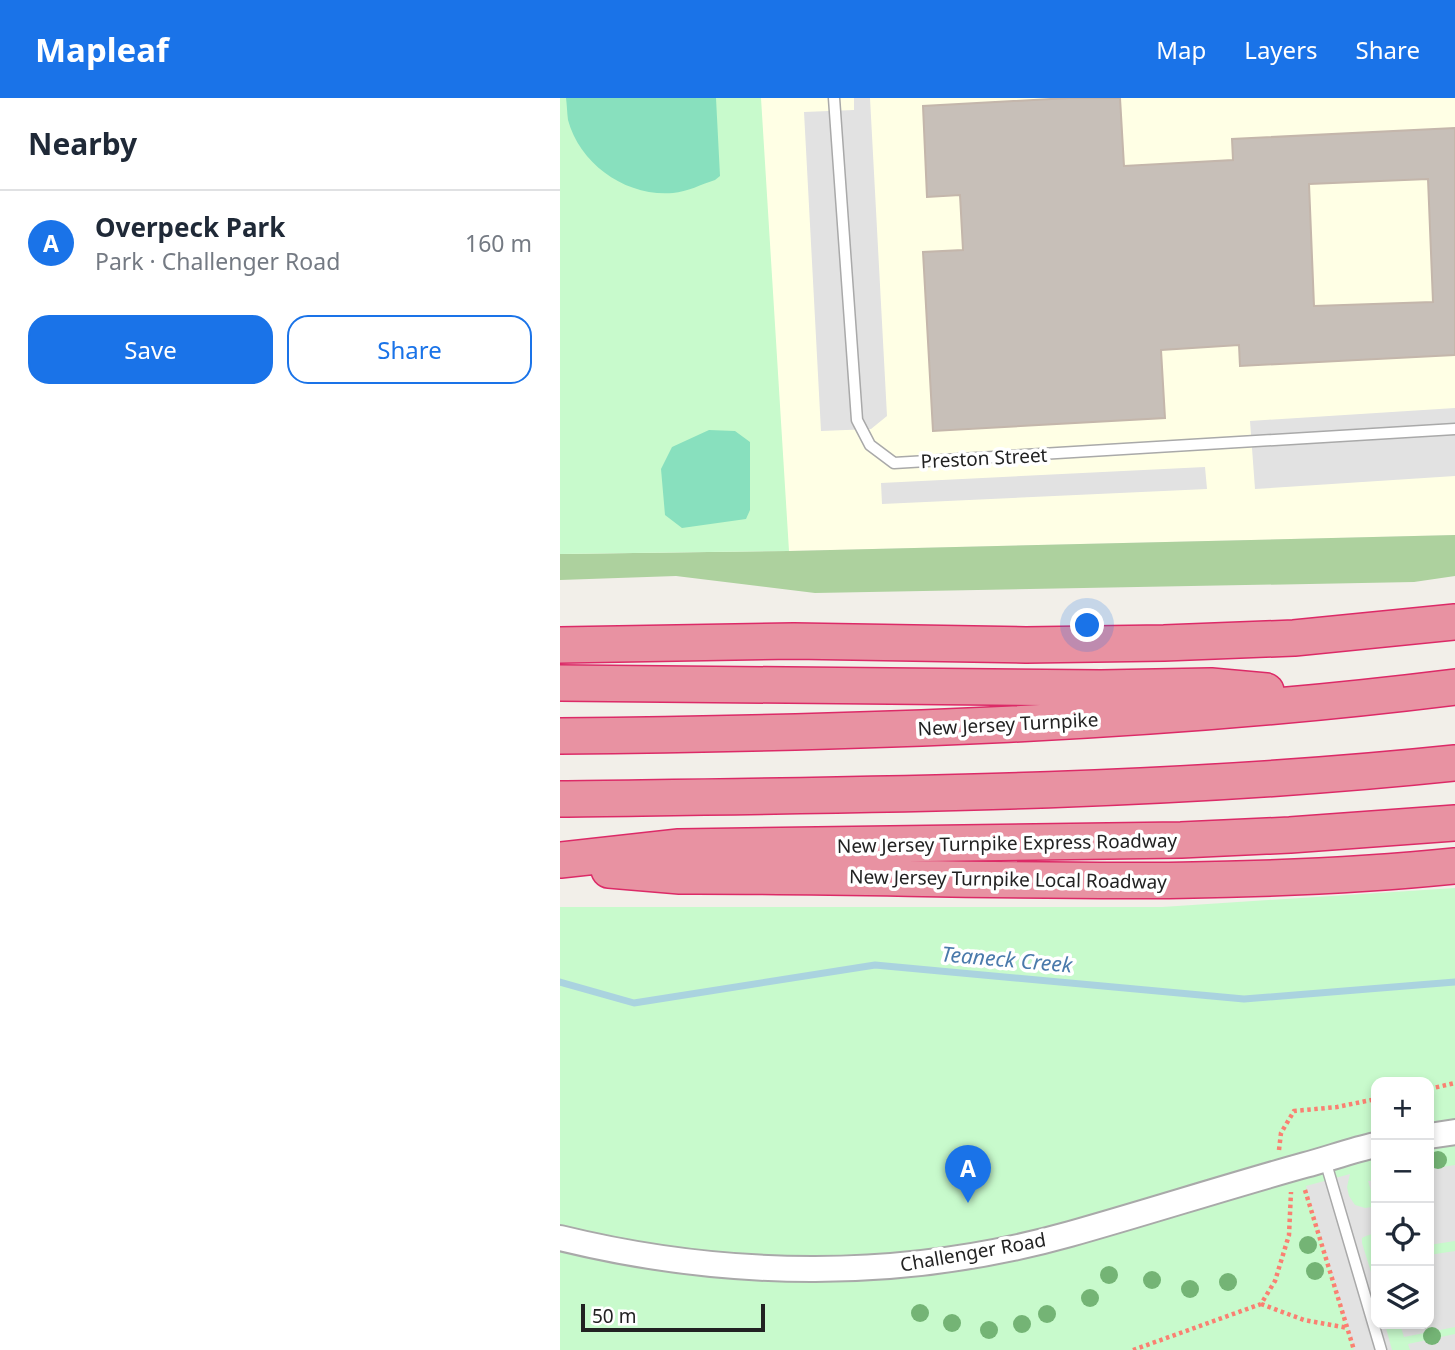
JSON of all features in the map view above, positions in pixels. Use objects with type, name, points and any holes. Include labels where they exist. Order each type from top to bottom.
[{"type":"highway","points":[[560,645],[794,641],[1026,645],[1164,643],[1294,638],[1455,622]]},
{"type":"highway","points":[[560,683],[1101,688],[1211,686],[1349,699]]},
{"type":"highway","name":"New Jersey Turnpike","points":[[560,736],[787,733],[984,726],[1188,714],[1455,687]]},
{"type":"highway","points":[[560,799],[1091,787],[1286,777],[1455,762]]},
{"type":"highway","name":"New Jersey Turnpike Express Roadway","points":[[560,860],[679,847],[1181,840],[1455,823]]},
{"type":"highway","name":"New Jersey Turnpike Local Roadway","points":[[560,865],[680,876],[1096,882],[1264,879],[1455,866]]},
{"type":"street","points":[[1434,1135],[1455,1132]]},
{"type":"street","name":"Challenger Road","points":[[560,1238],[666,1260],[755,1268],[867,1268],[949,1259],[1057,1237],[1288,1181],[1325,1160],[1371,1146]]},
{"type":"lane","name":"Preston Street","points":[[834,98],[857,421],[870,444],[894,463],[1455,429]]},
{"type":"lane","points":[[1325,1160],[1381,1350]]},
{"type":"path","points":[[1434,1087],[1455,1083]]},
{"type":"path","points":[[1132,1350],[1261,1304],[1275,1281],[1289,1235],[1288,1181],[1279,1150],[1281,1133],[1294,1111],[1337,1107],[1371,1100]]},
{"type":"path","points":[[1288,1181],[1306,1189],[1309,1196],[1354,1350]]},
{"type":"path","points":[[1261,1304],[1304,1320],[1348,1328]]},
{"type":"shaded area","points":[[560,98],[1455,98],[1455,535],[560,554]]},
{"type":"shaded area","points":[[854,98],[870,98],[887,416],[871,429],[821,431],[804,112],[854,110]]},
{"type":"shaded area","points":[[1455,408],[1455,476],[1255,489],[1250,421]]},
{"type":"shaded area","points":[[1205,467],[1207,489],[882,504],[881,483]]},
{"type":"shaded area","points":[[1455,1165],[1455,1241],[1434,1244],[1434,1203],[1434,1168]]},
{"type":"shaded area","points":[[1350,1174],[1347,1187],[1349,1196],[1355,1205],[1371,1207],[1371,1234],[1362,1238],[1362,1243],[1371,1272],[1371,1329],[1386,1329],[1392,1350],[1354,1350],[1306,1186]]},
{"type":"shaded area","points":[[1455,1251],[1455,1327],[1404,1337],[1402,1329],[1434,1329],[1434,1254]]},
{"type":"shaded area","points":[[1455,1334],[1455,1350],[1410,1350],[1408,1344]]},
{"type":"green space","points":[[560,98],[761,98],[789,551],[560,554]]},
{"type":"green space","points":[[566,98],[716,98],[720,176],[694,188],[673,193],[639,190],[623,184],[594,164],[583,151],[568,120]]},
{"type":"green space","points":[[709,430],[735,431],[750,442],[750,510],[746,519],[682,528],[665,515],[661,469],[672,447]]},
{"type":"green space","points":[[1455,535],[1455,576],[1414,582],[815,593],[676,576],[560,580],[560,554]]},
{"type":"green space","points":[[1455,888],[1455,1350],[560,1350],[560,907],[1162,907]]},
{"type":"building","points":[[1120,98],[1124,166],[1233,160],[1232,139],[1455,128],[1455,355],[1240,366],[1239,345],[1161,350],[1165,418],[933,431],[923,252],[963,250],[960,195],[927,197],[923,106]],"holes":[[[1428,179],[1433,302],[1314,306],[1309,184]]]},
{"type":"waterway","name":"Teaneck Creek","points":[[560,982],[634,1003],[875,965],[1244,999],[1455,982]]},
{"type":"place","name":"Overpeck Park","points":[[968,1203]]}]
